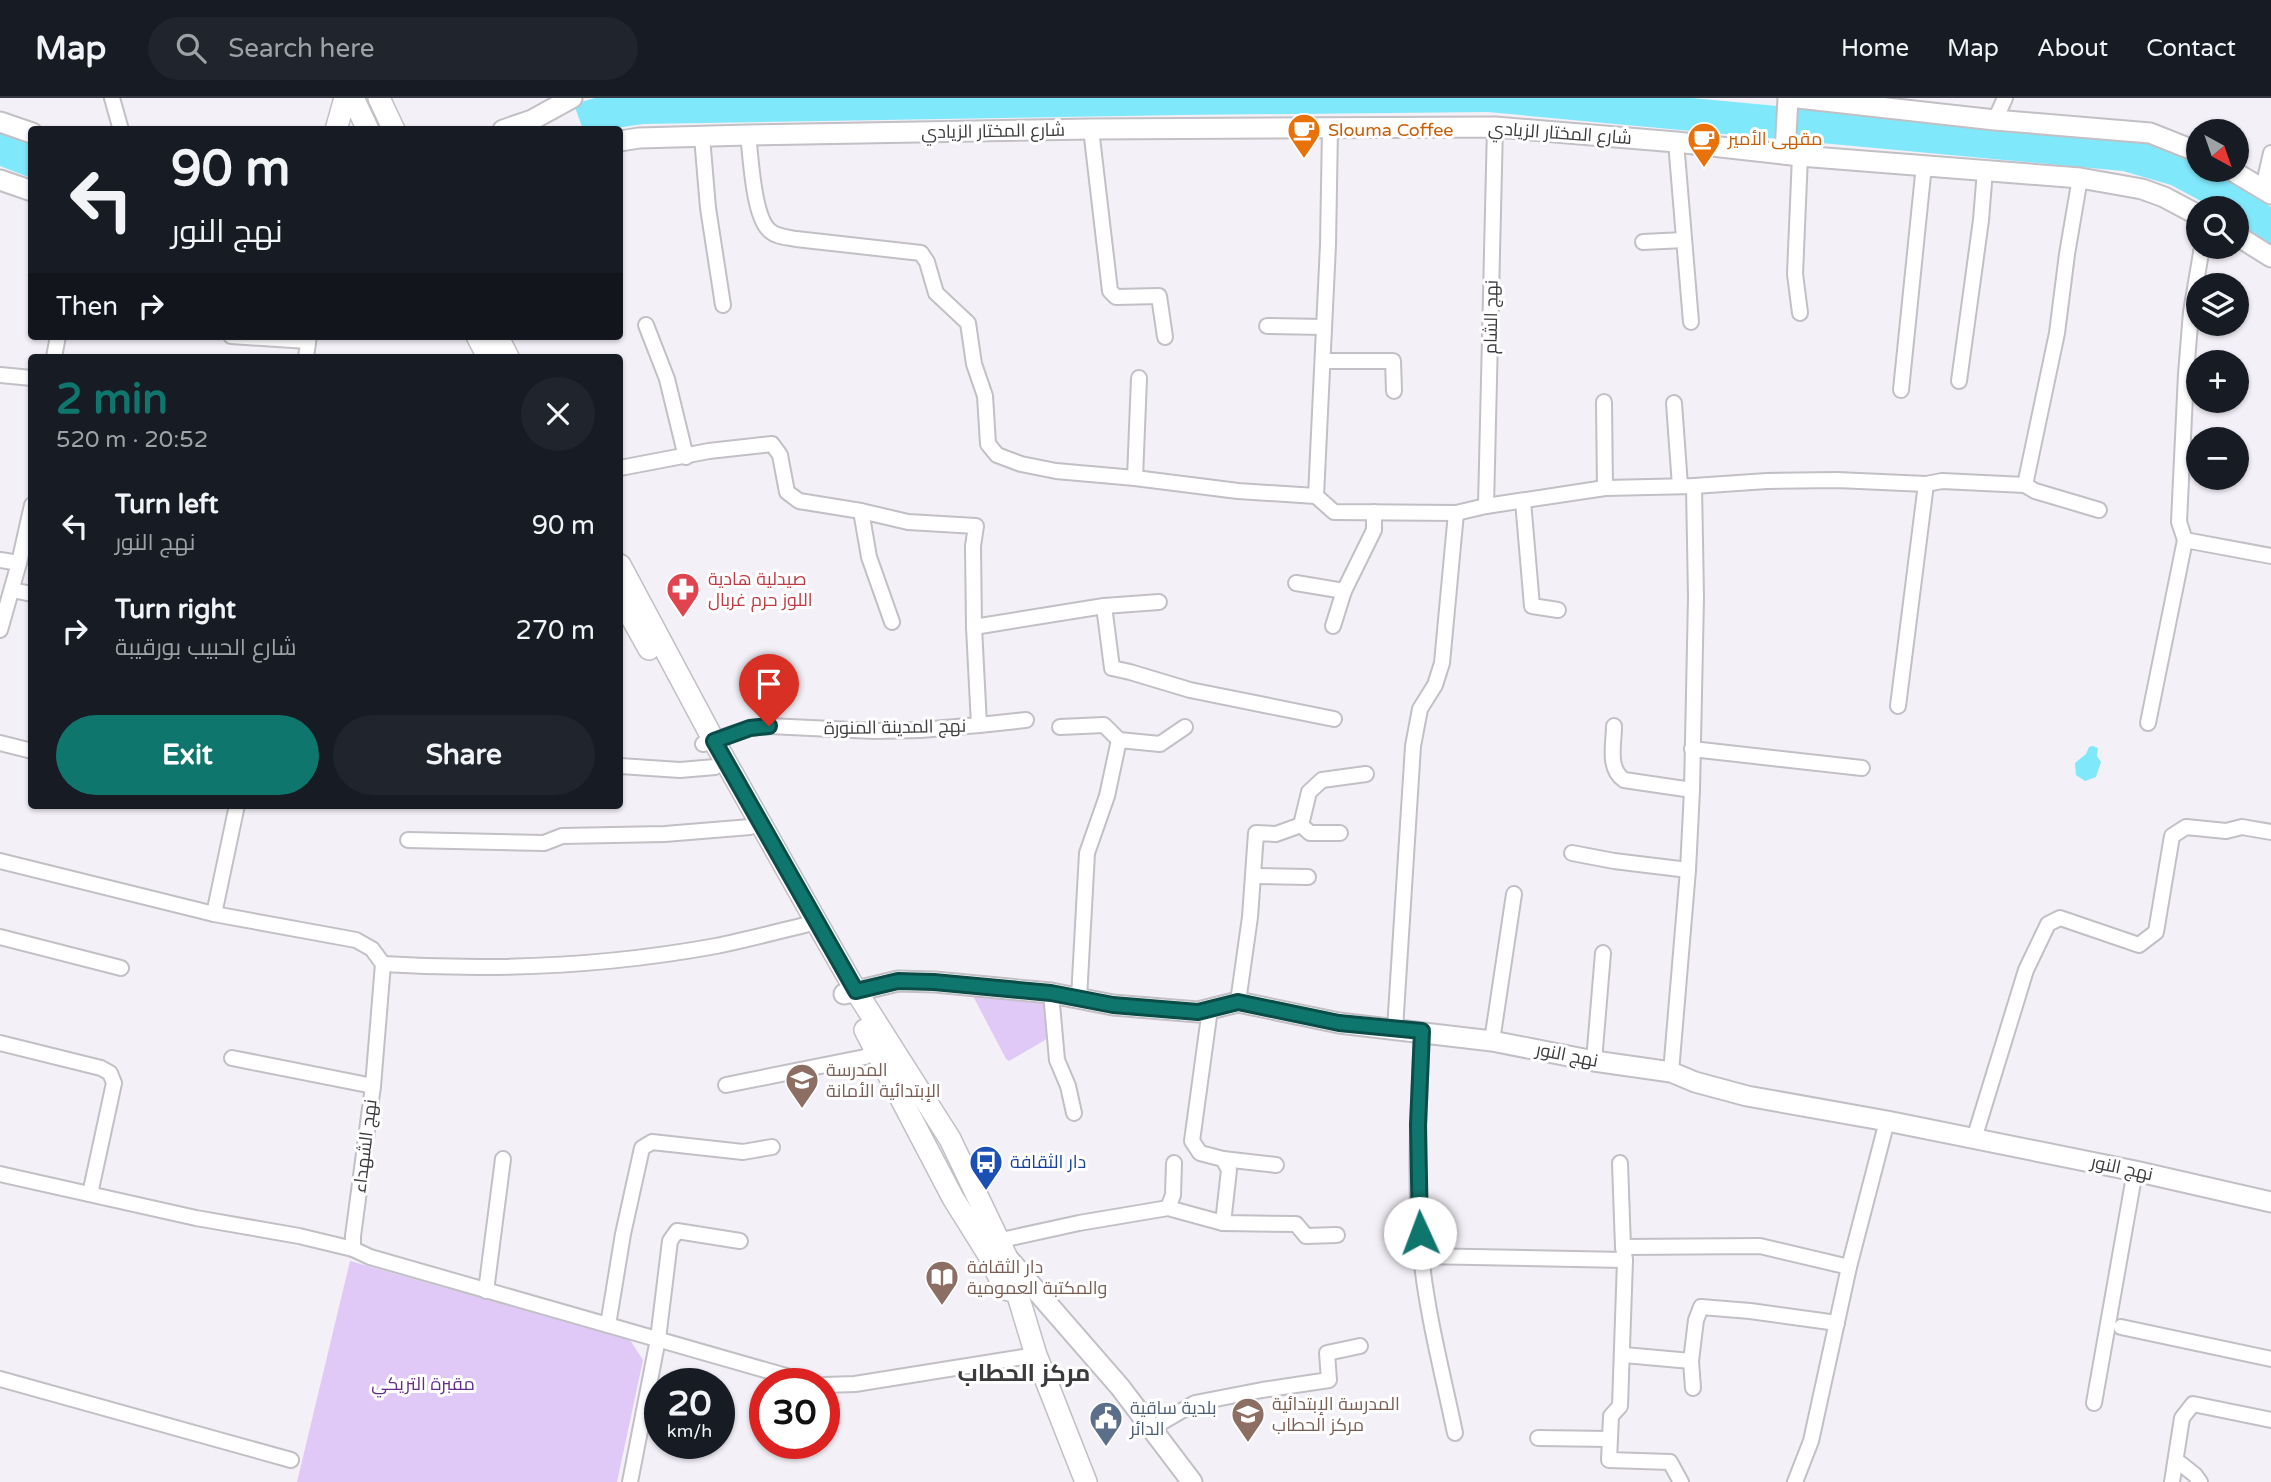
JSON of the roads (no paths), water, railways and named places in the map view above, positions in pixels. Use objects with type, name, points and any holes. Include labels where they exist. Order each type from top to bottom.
[{"type":"main road","points":[[337,126],[345,98]]},
{"type":"main road","points":[[353,98],[366,126]]},
{"type":"main road","points":[[379,98],[392,126]]},
{"type":"main road","points":[[623,571],[709,742],[715,767],[805,925],[950,1139],[1007,1280],[1023,1312],[1036,1355],[1086,1482]]},
{"type":"main road","points":[[623,602],[709,742],[850,992],[876,1049],[953,1198],[997,1250]]},
{"type":"street","points":[[112,98],[120,126]]},
{"type":"street","points":[[534,125],[572,98]]},
{"type":"street","points":[[1788,98],[1793,155],[1795,274],[1800,313]]},
{"type":"street","points":[[1798,98],[1995,120],[2150,133],[2186,147]]},
{"type":"street","points":[[1995,120],[2005,98]]},
{"type":"street","points":[[0,122],[28,132]]},
{"type":"street","name":"شارع المختار الزيادي","points":[[623,141],[748,135],[1091,129],[1495,127],[2080,178],[2142,189],[2186,209]]},
{"type":"street","name":"نهج الشام","points":[[1486,506],[1495,127]]},
{"type":"street","points":[[1316,496],[1330,128]]},
{"type":"street","points":[[1091,129],[1110,291],[1116,298],[1159,296],[1164,337]]},
{"type":"street","points":[[748,135],[759,211],[767,229],[777,236],[921,253],[927,262],[936,293],[968,323],[974,364],[985,396],[988,444],[997,455],[1021,464],[1056,471],[1238,491],[1316,496],[1334,512],[1456,513],[1605,488],[1837,480],[2025,485],[2035,491],[2099,510]]},
{"type":"street","points":[[702,137],[708,208],[723,305]]},
{"type":"street","points":[[1676,142],[1691,322]]},
{"type":"street","points":[[2249,180],[2267,191],[2271,153]]},
{"type":"street","points":[[1901,390],[1924,165]]},
{"type":"street","points":[[1959,381],[1978,248],[1985,170]]},
{"type":"street","points":[[2025,485],[2057,333],[2080,178]]},
{"type":"street","points":[[0,180],[28,190]]},
{"type":"street","points":[[1643,242],[1684,240]]},
{"type":"street","points":[[2249,243],[2271,257]]},
{"type":"street","points":[[2148,723],[2185,540],[2179,522],[2186,374],[2191,312],[2200,259]]},
{"type":"street","points":[[646,325],[667,379],[686,457]]},
{"type":"street","points":[[1267,327],[1324,327]]},
{"type":"street","points":[[1323,361],[1393,361],[1394,391]]},
{"type":"street","points":[[0,375],[28,378]]},
{"type":"street","points":[[1135,478],[1139,378]]},
{"type":"street","points":[[1604,402],[1605,488]]},
{"type":"street","points":[[1671,1072],[1688,870],[1696,597],[1687,486],[1674,403]]},
{"type":"street","points":[[623,468],[772,443],[780,455],[787,492],[799,502],[862,511],[869,557],[892,622]]},
{"type":"street","points":[[1898,706],[1926,484]]},
{"type":"street","points":[[1523,501],[1532,606],[1558,610]]},
{"type":"street","name":"نهج المدينة المنورة","points":[[709,742],[750,728],[769,726],[874,731],[979,725],[974,627],[973,546],[976,526],[908,522],[862,511]]},
{"type":"street","points":[[1334,626],[1345,592],[1374,530],[1374,512]]},
{"type":"street","points":[[1395,1029],[1413,746],[1420,709],[1435,685],[1442,663],[1456,513]]},
{"type":"street","points":[[0,630],[28,523]]},
{"type":"street","points":[[2185,540],[2271,556]]},
{"type":"street","points":[[0,560],[19,563]]},
{"type":"street","points":[[1296,583],[1345,592]]},
{"type":"street","points":[[12,590],[28,593]]},
{"type":"street","points":[[974,627],[1104,606],[1159,603]]},
{"type":"street","points":[[1104,606],[1112,668],[1190,690],[1334,719]]},
{"type":"street","points":[[979,725],[1026,720]]},
{"type":"street","points":[[1060,727],[1104,725],[1119,740],[1160,744],[1185,727]]},
{"type":"street","points":[[1615,726],[1613,766],[1616,775],[1624,780],[1692,790]]},
{"type":"street","points":[[1079,998],[1087,853],[1107,796],[1119,740]]},
{"type":"street","points":[[0,743],[28,750]]},
{"type":"street","points":[[1692,750],[1862,768]]},
{"type":"street","points":[[623,765],[680,770],[715,767]]},
{"type":"street","points":[[1301,825],[1309,792],[1322,780],[1366,774]]},
{"type":"street","points":[[214,914],[236,809]]},
{"type":"street","points":[[1301,825],[1310,833],[1340,833]]},
{"type":"street","points":[[1238,1002],[1250,917],[1256,833],[1276,834],[1301,825]]},
{"type":"street","points":[[408,840],[544,843],[562,836],[665,834],[750,827]]},
{"type":"street","points":[[1973,1139],[2026,970],[2048,924],[2060,918],[2139,945],[2156,932],[2172,835],[2186,827],[2226,831],[2242,827],[2271,832]]},
{"type":"street","points":[[1572,853],[1688,870]]},
{"type":"street","points":[[0,861],[214,914],[356,940],[372,948],[383,964],[442,968],[632,959],[717,946],[805,925]]},
{"type":"street","points":[[1253,876],[1308,877]]},
{"type":"street","points":[[1492,1041],[1514,894]]},
{"type":"street","points":[[0,936],[121,968]]},
{"type":"street","points":[[1594,1060],[1603,953]]},
{"type":"street","name":"نهج الشهداء","points":[[353,1249],[373,1086],[383,964]]},
{"type":"street","name":"نهج النور","points":[[850,992],[898,981],[1051,993],[1113,1005],[1198,1012],[1238,1002],[1339,1023],[1492,1041],[1671,1072],[1695,1082],[1747,1096],[2135,1171],[2271,1202]]},
{"type":"street","points":[[1051,993],[1057,1059],[1068,1086],[1074,1113]]},
{"type":"street","points":[[1210,1009],[1192,1141],[1200,1153],[1223,1159],[1276,1165]]},
{"type":"street","points":[[1422,1031],[1418,1125],[1421,1256],[1455,1433]]},
{"type":"street","points":[[0,1043],[101,1068],[113,1076],[114,1083],[90,1194]]},
{"type":"street","points":[[726,1085],[865,1057],[876,1049]]},
{"type":"street","points":[[232,1058],[373,1086]]},
{"type":"street","points":[[1795,1482],[1811,1441],[1849,1267],[1887,1121]]},
{"type":"street","points":[[608,1325],[622,1234],[642,1148],[652,1142],[743,1152],[772,1147]]},
{"type":"street","points":[[486,1291],[503,1159]]},
{"type":"street","points":[[1223,1159],[1229,1170],[1223,1223]]},
{"type":"street","points":[[1168,1208],[1173,1195],[1174,1163]]},
{"type":"street","points":[[1620,1163],[1624,1254],[1623,1355],[1620,1406],[1611,1416],[1609,1460],[1670,1462],[1681,1482]]},
{"type":"street","points":[[2094,1403],[2135,1171]]},
{"type":"street","points":[[0,1174],[196,1218],[299,1236],[353,1249],[370,1257],[759,1368]]},
{"type":"street","points":[[1192,1482],[1152,1428],[1048,1305],[997,1250],[1079,1223],[1168,1208],[1223,1223],[1296,1224],[1306,1236],[1337,1236]]},
{"type":"street","points":[[630,1482],[658,1339],[670,1241],[677,1231],[740,1241]]},
{"type":"street","points":[[1421,1256],[1624,1254],[1760,1246],[1849,1267]]},
{"type":"street","points":[[1007,1280],[1048,1305]]},
{"type":"street","points":[[1693,1388],[1691,1361],[1696,1320],[1701,1307],[1838,1324]]},
{"type":"street","points":[[2121,1327],[2271,1359]]},
{"type":"street","points":[[1152,1428],[1195,1403],[1328,1380],[1327,1353],[1360,1346]]},
{"type":"street","points":[[840,1384],[1036,1355]]},
{"type":"street","points":[[1623,1355],[1691,1361]]},
{"type":"street","points":[[0,1379],[291,1460]]},
{"type":"street","points":[[2172,1482],[2182,1418],[2193,1404],[2271,1420]]},
{"type":"street","points":[[1538,1438],[1610,1439]]},
{"type":"street","points":[[2176,1460],[2200,1482]]},
{"type":"water","points":[[595,98],[1692,98],[2124,139],[2154,145],[2186,158],[2186,182],[2230,182],[2271,207],[2271,244],[2249,230],[2249,196],[2192,196],[2171,185],[2123,171],[1487,112],[582,126],[574,104]]},
{"type":"water","points":[[0,131],[28,141],[28,177],[0,166]]},
{"type":"water","points":[[2093,746],[2098,748],[2097,756],[2101,762],[2096,777],[2085,781],[2076,775],[2075,763]]},
{"type":"place","name":"Slouma Coffee","points":[[1304,160]]},
{"type":"place","name":"مقهى الأمير","points":[[1704,169]]},
{"type":"place","name":"صيدلية هادية اللوز حرم غربال","points":[[683,619]]},
{"type":"place","name":"المدرسة الإبتدائية الأمانة","points":[[802,1110]]},
{"type":"place","name":"دار الثقافة","points":[[986,1192]]},
{"type":"place","name":"دار الثقافة والمكتبة العمومية","points":[[942,1307]]},
{"type":"place","name":"المدرسة الإبتدائية مركز الحطاب","points":[[1248,1444]]},
{"type":"place","name":"بلدية ساقية الدائر","points":[[1106,1448]]},
{"type":"district","name":"مركز الحطاب","points":[[1024,1373]]},
{"type":"park label","name":"مقبرة التريكي","points":[[423,1384]]}]
